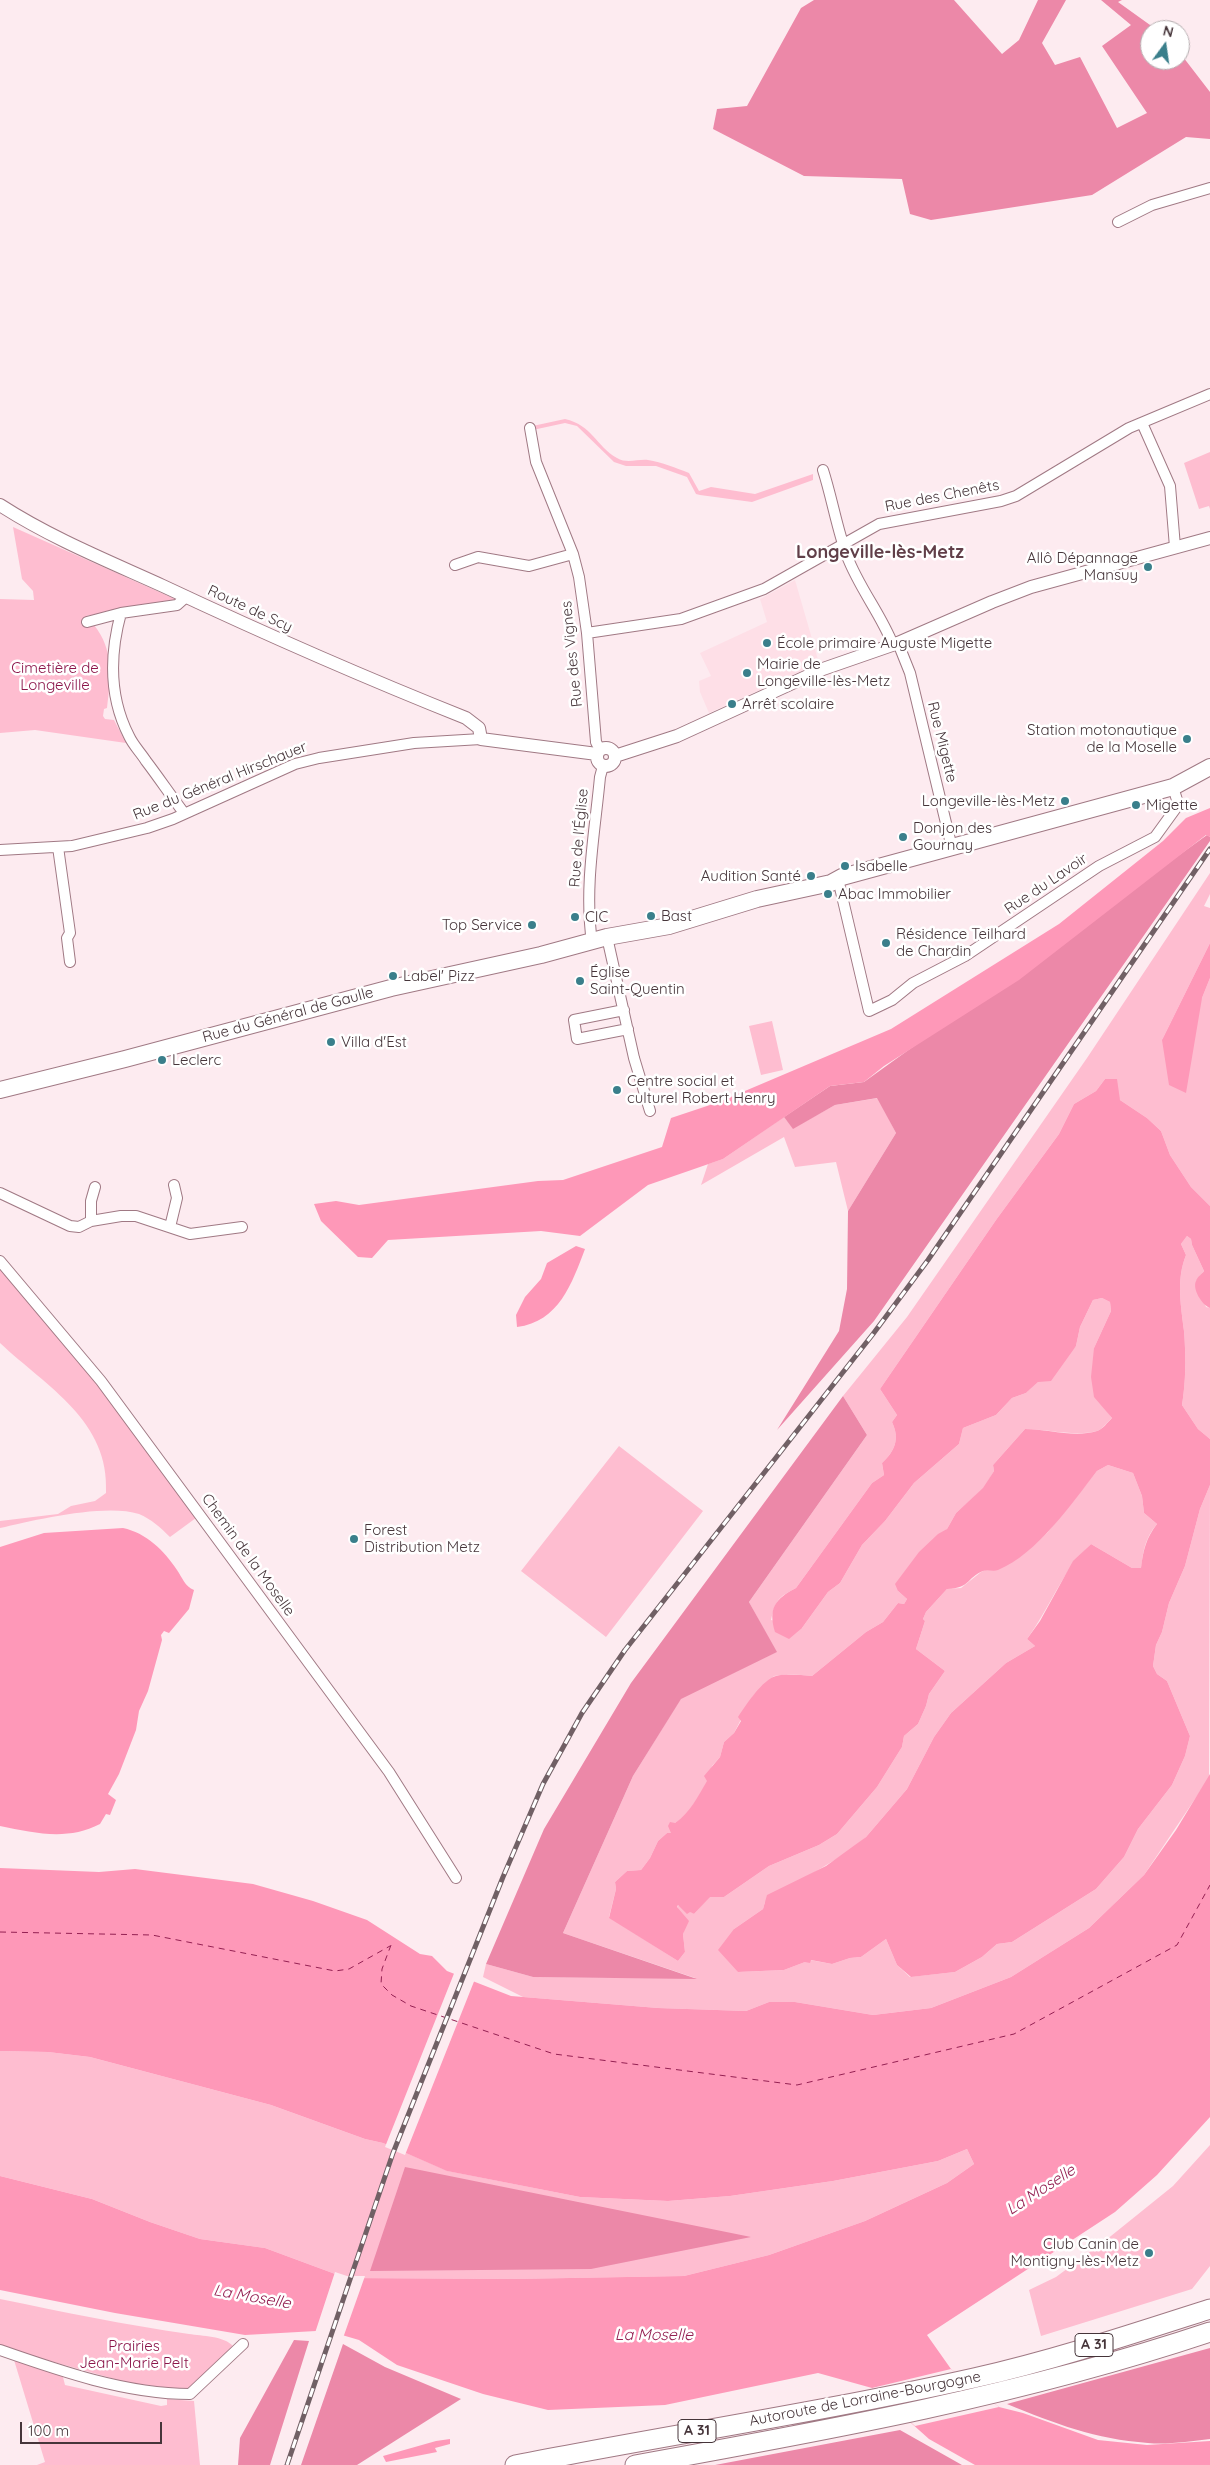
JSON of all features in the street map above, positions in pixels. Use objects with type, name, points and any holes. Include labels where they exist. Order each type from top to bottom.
[{"type":"highway","name":"Autoroute de Lorraine-Bourgogne","points":[[515,2465],[879,2399],[977,2377],[1078,2350],[1210,2309]]},
{"type":"highway","name":"Autoroute de Lorraine-Bourgogne","points":[[635,2465],[895,2417],[989,2396],[1069,2376],[1210,2332]]},
{"type":"main road","name":"Rue du Général de Gaulle","points":[[0,1090],[126,1059],[391,988],[600,939],[669,926],[714,910],[831,883],[838,879],[1173,787],[1210,767]]},
{"type":"street","points":[[1118,222],[1152,205],[1210,188]]},
{"type":"street","name":"Rue des Chenêts","points":[[587,633],[681,618],[764,589],[844,542],[879,524],[1001,501],[1016,496],[1129,428],[1210,394]]},
{"type":"street","points":[[1142,423],[1170,486],[1175,547]]},
{"type":"street","name":"Rue des Vignes","points":[[530,428],[536,462],[579,577],[587,633],[591,700],[598,752]]},
{"type":"street","name":"Rue Migette","points":[[823,470],[846,554],[859,584],[896,644],[910,674],[952,848]]},
{"type":"street","name":"Route de Scy","points":[[0,505],[49,534],[317,657],[466,718],[479,728],[481,739]]},
{"type":"street","points":[[615,756],[677,736],[823,669],[896,644],[1031,587],[1126,563],[1210,538]]},
{"type":"street","points":[[455,565],[478,556],[529,566],[572,554]]},
{"type":"street","points":[[87,622],[121,613],[177,605],[186,597]]},
{"type":"street","points":[[121,613],[114,639],[113,656],[114,685],[120,715],[129,736],[184,814]]},
{"type":"street","points":[[481,739],[598,752],[608,748],[615,756]]},
{"type":"street","name":"Rue du Général Hirschauer","points":[[0,850],[58,847],[115,837],[184,814],[262,778],[306,761],[414,743],[481,739]]},
{"type":"street","points":[[598,752],[597,760],[603,766],[612,764],[615,756]]},
{"type":"street","name":"Rue de l'Église","points":[[603,766],[590,881],[589,914],[600,939],[624,1010],[650,1111]]},
{"type":"street","name":"Rue du Lavoir","points":[[838,879],[869,1011],[892,1000],[913,983],[965,956],[1099,866],[1155,837],[1176,808],[1178,800],[1173,787]]},
{"type":"street","points":[[58,847],[70,933],[67,938],[70,962]]},
{"type":"street","points":[[624,1010],[574,1020],[577,1039],[628,1029]]},
{"type":"street","points":[[170,1227],[177,1198],[174,1185]]},
{"type":"street","points":[[91,1221],[91,1201],[95,1186]]},
{"type":"street","points":[[0,1193],[70,1226],[79,1227],[91,1221],[136,1216],[190,1234],[242,1228]]},
{"type":"street","name":"Chemin de la Moselle","points":[[0,1261],[101,1381],[389,1772],[456,1878]]},
{"type":"street","points":[[0,2350],[78,2375],[163,2394],[190,2394],[244,2344]]},
{"type":"shaded area","points":[[814,0],[954,0],[1002,54],[1019,40],[1038,0],[1066,0],[1042,43],[1055,65],[1080,57],[1117,128],[1147,113],[1102,46],[1131,25],[1101,0],[1122,0],[1118,2],[1143,20],[1140,20],[1140,70],[1190,70],[1190,66],[1210,92],[1210,139],[1186,137],[1092,195],[931,220],[910,214],[902,179],[804,176],[713,129],[717,109],[747,106],[801,8]]},
{"type":"shaded area","name":"École primaire Auguste Migette","points":[[795,580],[819,663],[709,713],[700,692],[699,681],[711,676],[700,653],[767,622],[760,599]]},
{"type":"shaded area","points":[[1207,835],[1210,837],[1210,841],[874,1321],[777,1430],[839,1331],[847,1289],[848,1211],[896,1133],[877,1098],[835,1105],[793,1129],[784,1117],[830,1086],[864,1082]]},
{"type":"shaded area","points":[[843,1396],[867,1435],[749,1602],[777,1652],[681,1699],[633,1776],[563,1933],[697,1979],[533,1977],[486,1964],[544,1829],[631,1683]]},
{"type":"shaded area","points":[[405,2167],[751,2237],[591,2269],[370,2271]]},
{"type":"shaded area","points":[[294,2340],[309,2341],[270,2465],[238,2465],[240,2438]]},
{"type":"shaded area","points":[[343,2344],[385,2367],[461,2399],[357,2465],[301,2465]]},
{"type":"shaded area","points":[[1210,2348],[1210,2439],[1156,2443],[1110,2438],[1076,2430],[1007,2404]]},
{"type":"shaded area","points":[[900,2430],[962,2465],[715,2465]]},
{"type":"green space","points":[[565,419],[582,426],[604,448],[621,460],[653,461],[689,473],[699,491],[711,487],[755,494],[813,474],[813,480],[752,502],[700,495],[696,494],[687,477],[656,466],[626,466],[614,462],[577,426],[565,423],[528,431],[528,427]]},
{"type":"green space","points":[[1210,452],[1210,509],[1209,506],[1199,509],[1184,463]]},
{"type":"green space","name":"Cimetière de Longeville","points":[[13,527],[175,599],[173,602],[86,616],[89,625],[94,625],[105,644],[110,664],[107,708],[104,709],[103,716],[105,719],[114,720],[126,743],[35,730],[0,733],[0,599],[34,600],[33,591],[22,579]]},
{"type":"green space","points":[[1210,873],[1210,894],[1204,906],[1210,908],[1210,943],[1162,1040],[1202,998],[1210,978],[1210,1206],[1191,1187],[1170,1155],[1161,1131],[1147,1118],[1120,1100],[1105,1079],[1096,1091],[1074,1104],[1059,1134],[996,1220],[880,1389],[897,1415],[892,1422],[896,1434],[895,1444],[890,1454],[882,1463],[884,1475],[872,1483],[796,1588],[778,1600],[771,1620],[802,1628],[828,1592],[840,1583],[862,1545],[885,1521],[914,1483],[959,1444],[963,1428],[996,1415],[1012,1398],[1026,1393],[1076,1346],[1080,1327],[1093,1300],[1102,1298],[1110,1302],[1111,1311],[1094,1348],[1106,1410],[1112,1418],[1099,1430],[1089,1433],[1025,1429],[993,1465],[994,1471],[984,1488],[956,1513],[947,1529],[898,1591],[907,1599],[904,1604],[898,1603],[883,1622],[866,1632],[812,1676],[789,1674],[774,1676],[753,1696],[734,1733],[724,1742],[720,1757],[712,1766],[708,1781],[693,1806],[683,1818],[675,1823],[671,1833],[667,1833],[658,1841],[650,1858],[641,1870],[627,1871],[615,1882],[616,1889],[609,1917],[678,1961],[685,1952],[683,1934],[685,1926],[677,1907],[679,1905],[694,1914],[710,1896],[724,1897],[769,1866],[819,1845],[837,1834],[877,1787],[902,1747],[904,1736],[918,1724],[929,1694],[945,1671],[916,1649],[926,1612],[947,1589],[961,1588],[981,1572],[1023,1553],[1047,1533],[1097,1471],[1108,1465],[1133,1473],[1142,1496],[1144,1513],[1157,1524],[1145,1545],[1141,1569],[1132,1568],[1091,1544],[1081,1554],[1072,1565],[1027,1639],[1035,1646],[1006,1663],[951,1713],[934,1737],[907,1789],[866,1837],[848,1852],[765,1902],[763,1909],[734,1929],[738,1972],[784,1970],[810,1960],[832,1964],[850,1958],[861,1957],[886,1939],[897,1965],[910,1977],[955,1972],[982,1957],[997,1944],[1012,1942],[1096,1889],[1124,1857],[1138,1829],[1172,1785],[1185,1756],[1190,1736],[1167,1681],[1157,1674],[1153,1666],[1156,1645],[1162,1632],[1169,1603],[1185,1566],[1200,1509],[1210,1485],[1209,1778],[1144,1875],[1089,1928],[1011,1977],[931,2008],[873,2015],[795,2002],[769,2002],[746,2011],[658,2008],[523,1997],[483,1977],[486,1964],[533,1977],[695,1978],[563,1933],[633,1776],[681,1698],[776,1652],[749,1602],[867,1435],[843,1396],[907,1317],[1087,1058]]},
{"type":"green space","points":[[772,1021],[783,1070],[761,1075],[749,1026]]},
{"type":"green space","points":[[878,1098],[896,1133],[848,1211],[836,1162],[795,1167],[784,1137],[701,1185],[708,1164],[723,1159],[784,1117],[793,1128],[835,1105]]},
{"type":"green space","points":[[1187,1236],[1191,1239],[1204,1271],[1196,1281],[1206,1307],[1210,1308],[1210,1439],[1198,1429],[1182,1405],[1185,1359],[1180,1283],[1186,1255],[1181,1244]]},
{"type":"green space","points":[[0,1261],[101,1381],[200,1515],[170,1537],[148,1518],[139,1514],[108,1510],[70,1514],[0,1528],[0,1521],[58,1514],[71,1506],[95,1501],[106,1493],[105,1468],[98,1445],[87,1426],[72,1407],[0,1343]]},
{"type":"green space","points":[[619,1446],[703,1511],[606,1637],[521,1571]]},
{"type":"green space","points":[[0,2051],[48,2052],[90,2057],[271,2105],[365,2139],[383,2143],[448,2171],[580,2197],[668,2201],[730,2196],[833,2181],[938,2161],[967,2149],[974,2164],[947,2183],[865,2221],[769,2255],[684,2276],[512,2279],[346,2278],[265,2248],[200,2239],[92,2199],[0,2176]]},
{"type":"green space","name":"Club Canin de Montigny-lès-Metz","points":[[1210,2145],[1210,2266],[1192,2289],[1041,2336],[1029,2290],[1056,2277],[1106,2240],[1173,2186]]},
{"type":"green space","name":"Prairies Jean-Marie Pelt","points":[[0,2299],[118,2322],[212,2337],[224,2340],[233,2346],[187,2390],[129,2383],[0,2347]]},
{"type":"green space","points":[[14,2360],[62,2373],[65,2385],[161,2406],[167,2405],[167,2399],[194,2401],[200,2465],[37,2465],[45,2462]]},
{"type":"water","points":[[1210,808],[1210,837],[1206,835],[1019,980],[884,1066],[864,1082],[830,1086],[723,1159],[648,1185],[580,1236],[541,1231],[388,1240],[372,1258],[358,1257],[321,1221],[314,1204],[336,1201],[359,1205],[538,1181],[563,1180],[662,1147],[671,1118],[719,1102],[891,1029],[1059,924],[1163,841],[1186,818]]},
{"type":"water","points":[[1210,943],[1210,978],[1202,998],[1186,1093],[1169,1085],[1162,1040]]},
{"type":"water","points":[[1105,1079],[1117,1079],[1120,1100],[1147,1118],[1161,1131],[1170,1155],[1191,1187],[1210,1206],[1210,1308],[1198,1296],[1195,1288],[1197,1278],[1204,1271],[1191,1239],[1187,1236],[1181,1244],[1186,1255],[1181,1274],[1180,1293],[1185,1359],[1182,1405],[1198,1429],[1210,1439],[1210,1485],[1200,1509],[1185,1566],[1169,1603],[1162,1632],[1156,1645],[1153,1666],[1157,1674],[1167,1681],[1190,1736],[1185,1756],[1172,1785],[1138,1829],[1124,1857],[1096,1889],[1012,1942],[997,1944],[982,1957],[955,1972],[911,1977],[897,1965],[886,1939],[861,1957],[850,1958],[832,1964],[811,1960],[810,1963],[805,1962],[784,1970],[738,1972],[718,1950],[734,1929],[763,1909],[767,1895],[826,1866],[866,1837],[907,1789],[934,1737],[951,1713],[1006,1663],[1035,1646],[1027,1639],[1040,1621],[1073,1561],[1091,1544],[1132,1568],[1141,1568],[1150,1534],[1157,1524],[1144,1513],[1142,1496],[1133,1473],[1108,1465],[1097,1471],[1053,1526],[1026,1552],[998,1570],[983,1571],[960,1587],[947,1589],[926,1612],[916,1649],[945,1671],[929,1694],[918,1724],[904,1736],[902,1747],[877,1787],[837,1834],[819,1845],[769,1866],[724,1897],[710,1897],[694,1914],[690,1912],[687,1914],[678,1905],[677,1907],[689,1921],[683,1934],[685,1952],[678,1961],[609,1918],[616,1889],[615,1882],[627,1871],[641,1870],[650,1858],[658,1841],[667,1833],[671,1833],[668,1826],[670,1822],[675,1823],[689,1809],[707,1781],[704,1776],[720,1757],[724,1742],[734,1733],[741,1721],[738,1717],[745,1706],[771,1678],[789,1674],[812,1676],[866,1632],[883,1622],[898,1603],[904,1604],[907,1599],[898,1591],[895,1584],[919,1552],[938,1534],[947,1529],[956,1513],[983,1488],[994,1471],[993,1465],[1025,1429],[1080,1434],[1088,1433],[1101,1429],[1112,1418],[1094,1397],[1091,1377],[1094,1348],[1111,1311],[1110,1302],[1102,1298],[1093,1300],[1080,1327],[1076,1346],[1051,1381],[1038,1382],[1026,1393],[1012,1398],[996,1415],[963,1428],[959,1444],[914,1483],[885,1521],[862,1545],[840,1583],[828,1592],[802,1628],[789,1639],[775,1632],[772,1617],[778,1600],[796,1588],[872,1483],[884,1475],[882,1463],[890,1454],[895,1444],[896,1434],[892,1422],[897,1415],[880,1389],[996,1220],[1059,1134],[1074,1104],[1096,1091]]},
{"type":"water","points":[[576,1246],[585,1249],[575,1275],[562,1299],[544,1317],[531,1324],[517,1327],[516,1315],[525,1297],[541,1279],[547,1263]]},
{"type":"water","points":[[123,1528],[131,1530],[154,1543],[172,1563],[186,1584],[194,1590],[189,1609],[169,1633],[164,1631],[161,1635],[162,1640],[148,1691],[139,1711],[136,1730],[119,1774],[108,1794],[116,1800],[110,1815],[106,1814],[100,1824],[88,1829],[63,1834],[38,1833],[0,1826],[0,1547],[44,1533]]},
{"type":"water","name":"La Moselle","points":[[1210,1774],[1210,2117],[1157,2175],[1115,2212],[927,2335],[951,2369],[999,2407],[1023,2413],[1098,2440],[1147,2445],[1210,2441],[1210,2465],[975,2465],[929,2439],[872,2388],[818,2373],[665,2405],[548,2410],[483,2394],[397,2365],[359,2340],[342,2335],[316,2331],[245,2335],[115,2313],[0,2290],[0,2176],[92,2199],[200,2239],[265,2248],[346,2278],[512,2279],[684,2276],[769,2255],[865,2221],[947,2183],[974,2164],[967,2149],[938,2161],[833,2181],[730,2196],[668,2201],[580,2197],[447,2171],[383,2143],[365,2139],[271,2105],[90,2057],[48,2052],[0,2051],[0,1868],[99,1872],[135,1869],[253,1884],[313,1901],[367,1920],[420,1954],[432,1956],[447,1971],[511,1996],[658,2008],[746,2011],[769,2002],[795,2002],[873,2015],[931,2008],[1011,1977],[1089,1928],[1144,1875],[1176,1830]]},
{"type":"water","points":[[450,2439],[450,2444],[435,2448],[437,2452],[386,2462],[383,2456],[436,2441]]},
{"type":"pier","points":[[455,1971],[475,1979],[405,2155],[385,2147]]},
{"type":"pier","points":[[335,2272],[347,2276],[365,2276],[343,2338],[315,2333]]},
{"type":"pier","points":[[951,2369],[999,2407],[915,2426],[872,2388]]},
{"type":"ferry route","points":[[391,1945],[382,1969],[381,1984],[392,1995],[411,2006],[554,2054],[797,2085],[1014,2034],[1177,1945],[1210,1885]]},
{"type":"ferry route","points":[[0,1932],[152,1935],[335,1971],[349,1969],[390,1946]]},
{"type":"railway","points":[[287,2465],[393,2153],[503,1877],[543,1784],[582,1713],[625,1650],[873,1334],[928,1260],[1210,849]]},
{"type":"place","name":"Allô Dépannage Mansuy","points":[[1148,567]]},
{"type":"place","name":"École primaire Auguste Migette","points":[[767,643]]},
{"type":"place","name":"Mairie de Longeville-lès-Metz","points":[[747,673]]},
{"type":"place","name":"Arrêt scolaire","points":[[732,704]]},
{"type":"place","name":"Station motonautique de la Moselle","points":[[1187,739]]},
{"type":"place","name":"Longeville-lès-Metz","points":[[1065,801]]},
{"type":"place","name":"Migette","points":[[1136,805]]},
{"type":"place","name":"Donjon des Gournay","points":[[903,837]]},
{"type":"place","name":"Isabelle","points":[[845,866]]},
{"type":"place","name":"Audition Santé","points":[[811,876]]},
{"type":"place","name":"Abac Immobilier","points":[[828,894]]},
{"type":"place","name":"Bast","points":[[651,916]]},
{"type":"place","name":"CIC","points":[[575,917]]},
{"type":"place","name":"Top Service","points":[[532,925]]},
{"type":"place","name":"Résidence Teilhard de Chardin","points":[[886,943]]},
{"type":"place","name":"Label' Pizz","points":[[393,976]]},
{"type":"place","name":"Église Saint-Quentin","points":[[580,981]]},
{"type":"place","name":"Villa d'Est","points":[[331,1042]]},
{"type":"place","name":"Leclerc","points":[[162,1060]]},
{"type":"place","name":"Centre social et culturel Robert Henry","points":[[617,1090]]},
{"type":"place","name":"Forest Distribution Metz","points":[[354,1539]]},
{"type":"place","name":"Club Canin de Montigny-lès-Metz","points":[[1149,2253]]},
{"type":"district","name":"Longeville-lès-Metz","points":[[880,553]]}]
